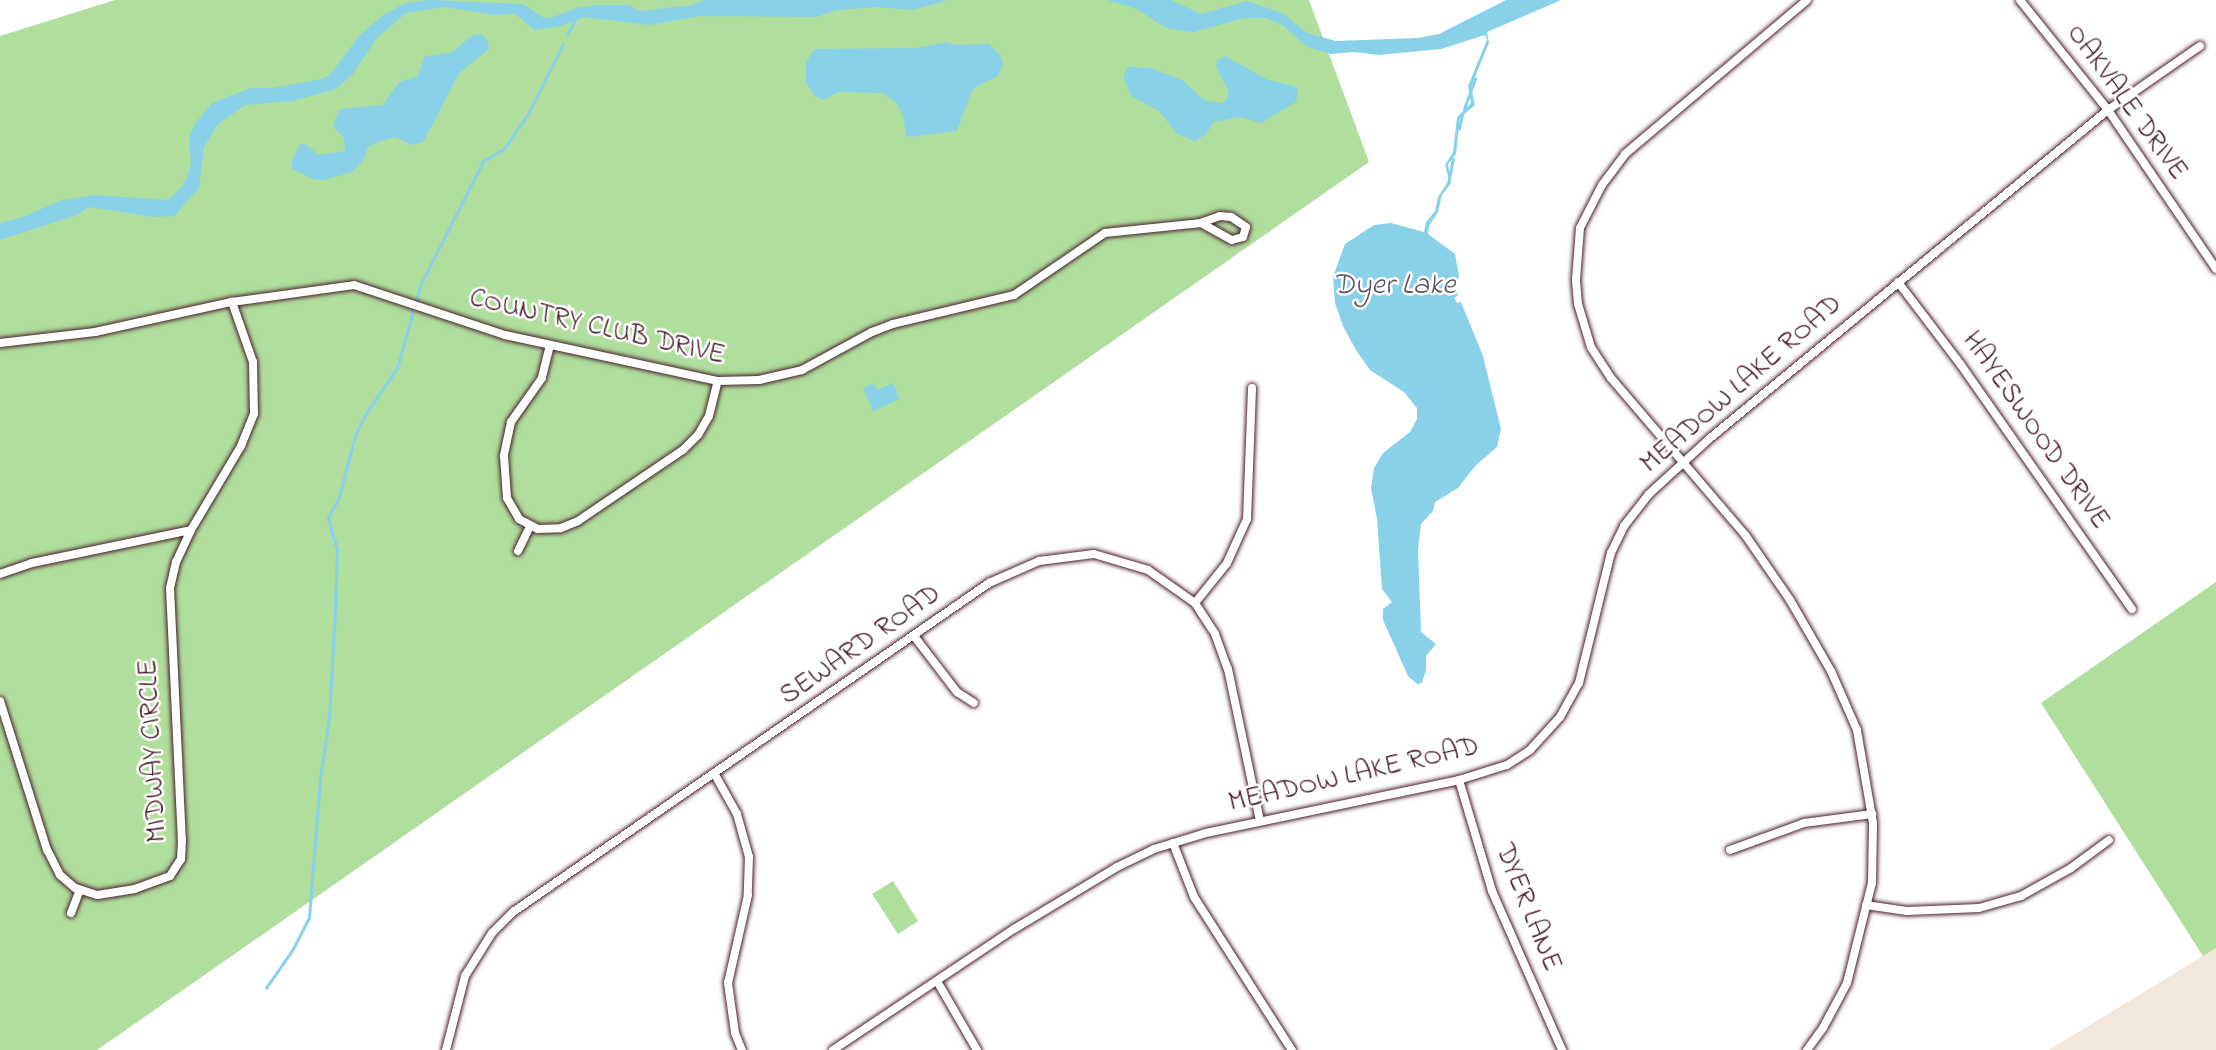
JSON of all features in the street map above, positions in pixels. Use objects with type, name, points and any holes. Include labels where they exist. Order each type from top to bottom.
[{"type":"street","points":[[1807,0],[1682,103],[1625,154],[1602,185],[1580,228],[1578,304],[1591,347],[1611,378],[1746,537],[1790,600],[1831,671],[1857,730],[1872,814],[1872,883],[1847,983],[1807,1050]]},
{"type":"street","name":"OAKVALE DRIVE","points":[[2020,0],[2108,110],[2216,269]]},
{"type":"street","name":"MEADOW LAKE ROAD","points":[[833,1050],[1074,892],[1117,867],[1173,843],[1260,821],[1460,780],[1507,765],[1541,740],[1560,717],[1579,683],[1600,589],[1624,526],[1649,494],[1898,282],[2108,110],[2200,46]]},
{"type":"street","name":"COUNTRY CLUB DRIVE","points":[[0,343],[95,332],[232,302],[354,285],[402,299],[464,323],[550,345],[718,381],[759,380],[790,374],[812,366],[872,332],[894,324],[1014,295],[1105,233],[1201,223],[1220,216],[1231,217],[1246,228],[1243,237],[1232,240],[1201,223]]},
{"type":"street","name":"HAYESWOOD DRIVE","points":[[1898,282],[1969,376],[2132,609]]},
{"type":"street","name":"MIDWAY CIRCLE","points":[[80,890],[107,895],[149,885],[170,876],[181,859],[182,829],[170,588],[176,562],[191,530],[241,446],[254,414],[253,362],[232,302]]},
{"type":"street","points":[[550,345],[542,378],[511,422],[504,456],[507,498],[519,519],[530,526],[553,529],[578,522],[684,450],[704,426],[718,381]]},
{"type":"street","points":[[1195,603],[1227,563],[1247,519],[1252,387]]},
{"type":"street","points":[[518,551],[530,526]]},
{"type":"street","points":[[0,574],[21,566],[191,530]]},
{"type":"street","name":"SEWARD ROAD","points":[[446,1050],[465,976],[492,933],[513,912],[989,583],[1039,561],[1094,554],[1149,570],[1195,603],[1215,634],[1228,670],[1260,821]]},
{"type":"street","points":[[914,636],[957,692],[974,703]]},
{"type":"street","points":[[0,701],[50,859],[60,875],[80,890],[71,914]]},
{"type":"street","points":[[714,773],[737,814],[748,857],[748,895],[729,984],[735,1033],[742,1050]]},
{"type":"street","name":"DYER LANE","points":[[1460,780],[1492,891],[1562,1050]]},
{"type":"street","points":[[1730,850],[1804,823],[1872,814]]},
{"type":"street","points":[[1866,905],[1907,911],[1979,908],[2021,896],[2071,868],[2109,840]]},
{"type":"street","points":[[1173,843],[1194,897],[1292,1050]]},
{"type":"street","points":[[937,981],[977,1050]]},
{"type":"shaded area","points":[[2216,948],[2216,1050],[2049,1050]]},
{"type":"green space","points":[[115,0],[1309,0],[1369,162],[97,1050],[0,1050],[0,36]]},
{"type":"green space","points":[[2216,582],[2216,948],[2203,956],[2041,703]]},
{"type":"green space","points":[[893,881],[918,921],[898,934],[872,894]]},
{"type":"water","points":[[428,0],[523,4],[542,17],[551,18],[576,8],[594,5],[629,5],[639,11],[692,5],[704,0],[948,0],[913,10],[876,7],[837,10],[816,17],[699,16],[649,25],[584,17],[561,26],[535,30],[515,14],[494,15],[444,7],[406,13],[377,38],[353,74],[336,89],[292,101],[245,105],[217,125],[204,147],[199,188],[174,216],[154,217],[89,207],[77,215],[0,240],[0,223],[23,217],[62,200],[95,195],[167,200],[181,188],[187,177],[191,164],[189,137],[197,121],[212,103],[251,88],[273,88],[330,75],[359,36],[383,15],[406,3]]},
{"type":"water","name":"Dyer Lake","points":[[1107,0],[1171,0],[1201,14],[1247,1],[1282,13],[1307,33],[1336,41],[1418,38],[1439,34],[1506,0],[1561,0],[1487,32],[1489,43],[1471,87],[1475,105],[1460,118],[1456,154],[1448,164],[1451,183],[1442,195],[1438,212],[1429,226],[1428,234],[1455,254],[1459,276],[1456,289],[1458,295],[1454,298],[1457,303],[1461,302],[1483,356],[1501,429],[1497,447],[1476,465],[1458,488],[1435,502],[1433,511],[1421,524],[1418,550],[1421,632],[1436,644],[1426,656],[1422,683],[1417,684],[1408,676],[1383,620],[1383,609],[1392,602],[1382,589],[1377,519],[1371,488],[1374,468],[1383,453],[1410,432],[1417,419],[1417,408],[1404,392],[1370,370],[1356,350],[1335,303],[1333,277],[1345,244],[1374,225],[1391,223],[1424,232],[1426,222],[1435,211],[1438,197],[1449,180],[1445,165],[1453,152],[1457,117],[1471,103],[1468,86],[1487,40],[1485,35],[1441,49],[1379,55],[1354,52],[1331,54],[1307,47],[1284,26],[1266,18],[1244,18],[1194,32],[1184,31],[1166,28],[1137,9]]},
{"type":"water","points":[[480,34],[487,39],[489,49],[459,73],[423,142],[412,145],[395,137],[378,142],[368,147],[363,161],[350,173],[323,180],[313,179],[292,169],[292,160],[300,144],[307,145],[318,155],[345,151],[344,138],[333,126],[340,109],[383,105],[399,82],[418,76],[424,57],[452,52],[473,35]]},
{"type":"water","points":[[947,42],[954,45],[989,44],[1000,55],[1003,64],[998,76],[977,86],[971,92],[957,131],[910,137],[906,135],[904,120],[897,103],[883,93],[838,92],[823,100],[815,96],[806,83],[806,62],[815,49],[917,48]]},
{"type":"water","points":[[1225,56],[1268,80],[1294,86],[1298,90],[1296,102],[1261,123],[1240,117],[1214,122],[1206,134],[1195,141],[1177,134],[1159,111],[1131,96],[1123,77],[1128,67],[1150,68],[1182,80],[1204,100],[1222,103],[1228,98],[1228,90],[1216,67],[1217,60]]},
{"type":"water","points":[[874,383],[877,390],[893,383],[900,399],[873,411],[863,388]]},
{"type":"waterway","points":[[567,35],[575,20]]},
{"type":"waterway","points":[[266,988],[293,949],[309,918],[320,779],[329,718],[335,610],[337,550],[328,518],[339,497],[355,436],[365,415],[397,368],[421,284],[483,161],[504,149],[528,114],[563,44]]},
{"type":"waterway","points":[[1464,109],[1475,79]]},
{"type":"waterway","points":[[1459,129],[1462,115]]},
{"type":"waterway","points":[[1448,184],[1453,159]]}]
